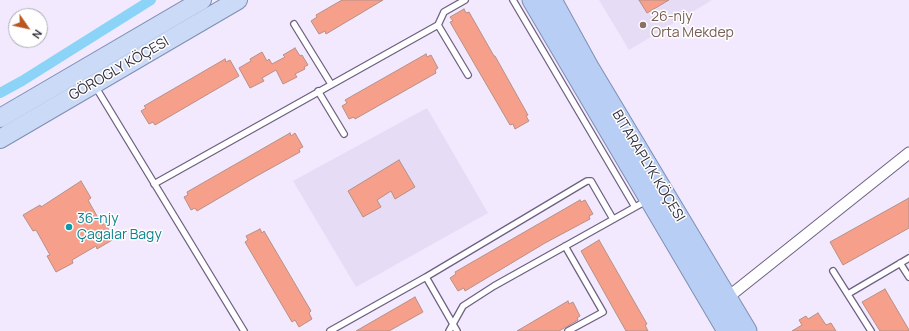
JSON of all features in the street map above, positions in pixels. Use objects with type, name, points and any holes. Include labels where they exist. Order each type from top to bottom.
[{"type":"highway","name":"BITARAPLYK KÖÇESI","points":[[532,0],[642,203],[727,331]]},
{"type":"highway","name":"BITARAPLYK KÖÇESI","points":[[552,0],[590,69],[747,331]]},
{"type":"main road","name":"GÖROGLY KÖÇESI","points":[[0,118],[202,0]]},
{"type":"main road","name":"GÖROGLY KÖÇESI","points":[[0,138],[238,0]]},
{"type":"street","points":[[727,298],[909,153]]},
{"type":"lane","points":[[154,184],[438,25],[444,12],[465,0]]},
{"type":"lane","points":[[449,331],[463,306],[494,286],[642,203],[513,0]]},
{"type":"lane","points":[[294,24],[331,84]]},
{"type":"lane","points":[[438,25],[468,75]]},
{"type":"lane","points":[[94,84],[243,331]]},
{"type":"lane","points":[[318,91],[344,134]]},
{"type":"lane","points":[[330,331],[426,277],[587,180],[591,181],[613,219]]},
{"type":"lane","points":[[565,246],[602,312],[568,331]]},
{"type":"lane","points":[[848,294],[909,258]]},
{"type":"lane","points":[[900,263],[909,277]]},
{"type":"lane","points":[[833,271],[871,331]]},
{"type":"lane","points":[[426,277],[457,331]]},
{"type":"shaded area","name":"26-njy Orta Mekdep","points":[[599,0],[712,0],[629,50]]},
{"type":"shaded area","points":[[427,108],[488,213],[356,287],[293,181]]},
{"type":"building","points":[[342,0],[383,0],[326,34],[325,31],[319,34],[311,21],[317,17],[316,15]]},
{"type":"building","points":[[639,0],[669,0],[647,13]]},
{"type":"building","points":[[464,9],[466,13],[469,12],[528,115],[526,116],[529,121],[515,129],[513,124],[510,125],[450,22],[453,21],[450,17]]},
{"type":"building","points":[[295,48],[300,56],[302,55],[308,65],[304,67],[305,69],[295,74],[297,77],[283,84],[276,70],[262,78],[264,81],[250,88],[239,68],[262,52],[267,61],[269,59],[272,64],[285,57],[283,55]]},
{"type":"building","points":[[426,54],[427,57],[431,55],[438,68],[435,70],[436,73],[355,119],[354,117],[349,119],[342,106],[347,103],[345,100]]},
{"type":"building","points":[[225,59],[226,62],[230,60],[239,76],[155,125],[153,122],[149,124],[141,111],[146,108],[144,106]]},
{"type":"building","points":[[290,133],[291,136],[295,133],[303,147],[299,149],[300,152],[197,211],[195,208],[191,210],[184,197],[188,195],[187,192]]},
{"type":"building","points":[[399,160],[415,187],[395,199],[391,191],[377,200],[381,207],[363,217],[348,191]]},
{"type":"building","name":"36-njy Çagalar Bagy","points":[[81,181],[91,198],[88,200],[102,225],[105,223],[114,239],[97,249],[96,246],[72,260],[73,263],[56,272],[47,256],[50,255],[36,230],[33,231],[23,215],[40,205],[41,207]]},
{"type":"building","points":[[909,198],[909,228],[843,265],[830,242]]},
{"type":"building","points":[[580,200],[581,202],[585,200],[593,214],[589,216],[590,219],[545,243],[465,291],[464,288],[458,291],[450,278],[456,274],[455,272]]},
{"type":"building","points":[[260,229],[262,233],[264,231],[311,311],[309,313],[312,319],[299,327],[295,320],[292,322],[245,242],[248,240],[246,236]]},
{"type":"building","points":[[599,240],[647,324],[645,325],[648,331],[626,331],[581,251]]},
{"type":"building","points":[[885,289],[909,331],[880,331],[862,302]]},
{"type":"building","points":[[415,297],[423,312],[389,331],[356,331]]},
{"type":"building","points":[[568,301],[569,304],[573,302],[580,316],[577,318],[578,320],[559,331],[517,331]]},
{"type":"building","points":[[818,313],[826,325],[831,323],[836,331],[792,331],[802,325],[799,320],[806,316],[808,319]]},
{"type":"waterway","points":[[0,93],[22,81],[151,0]]},
{"type":"place","name":"26-njy Orta Mekdep","points":[[643,25]]},
{"type":"place","name":"36-njy Çagalar Bagy","points":[[69,227]]}]
